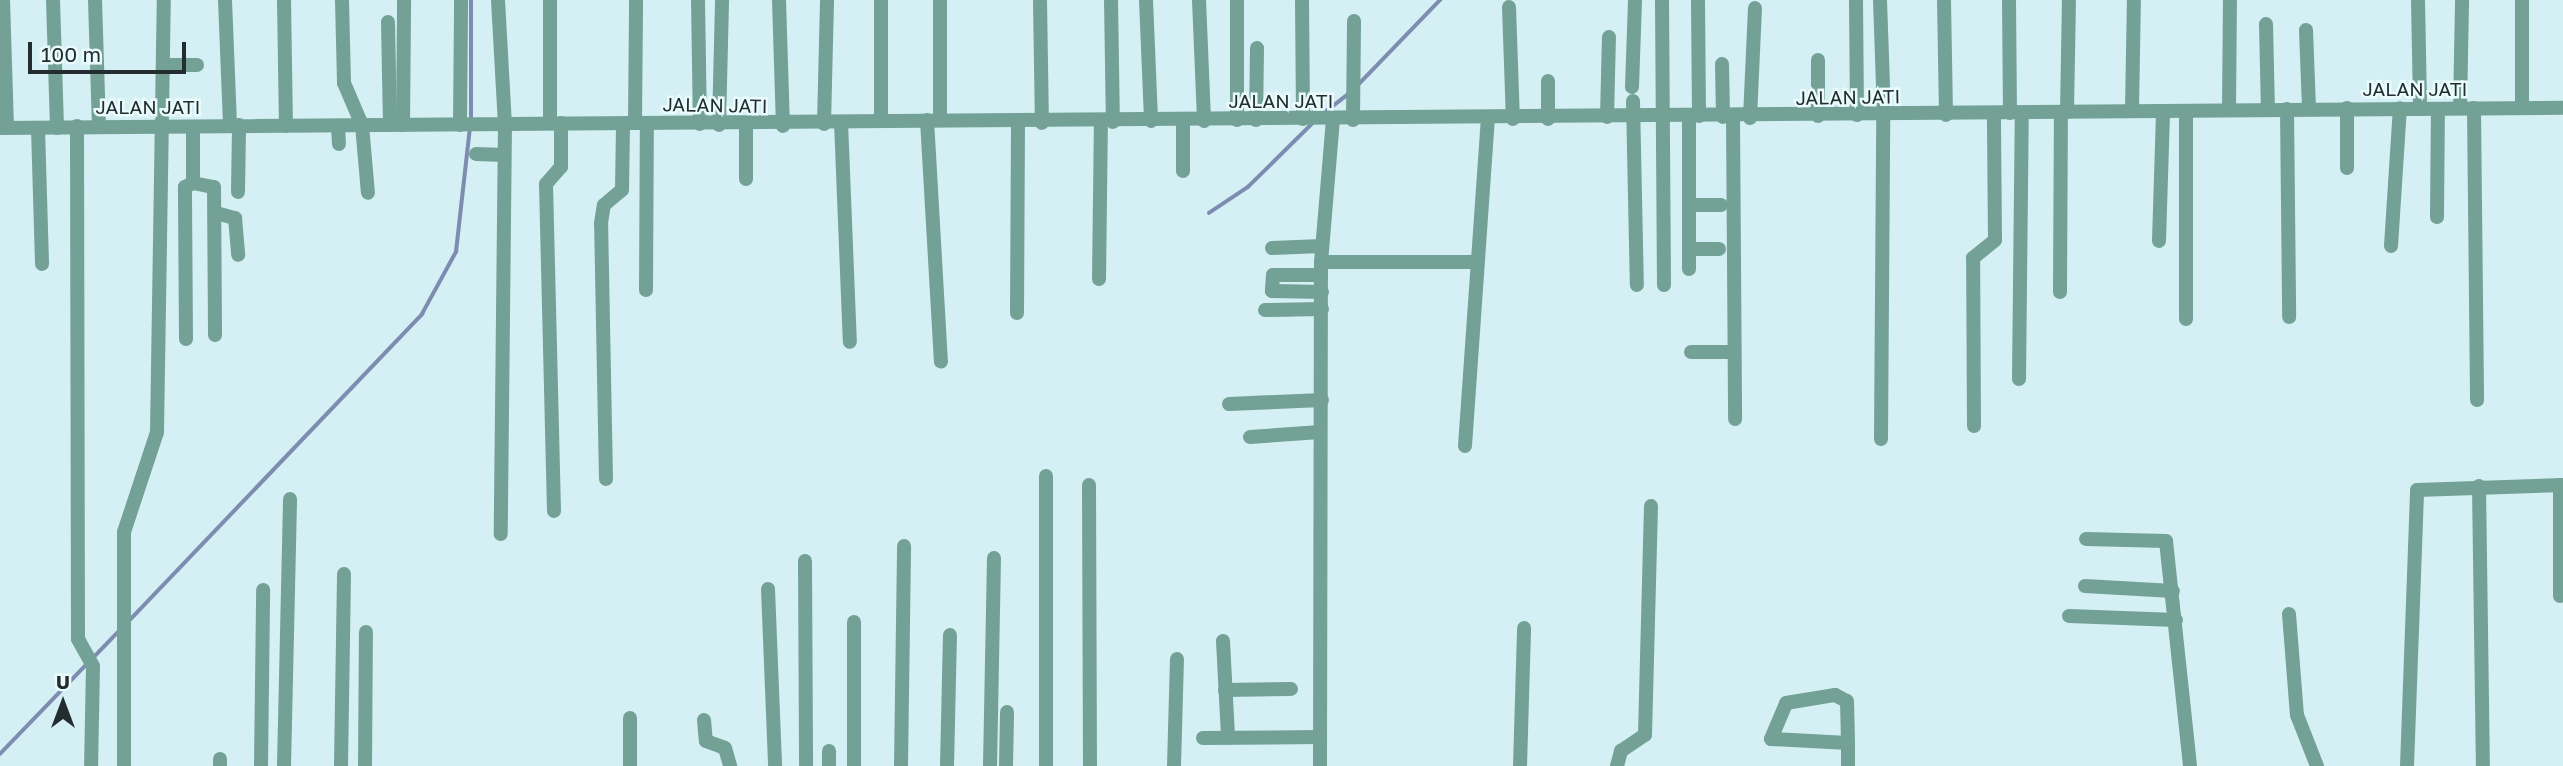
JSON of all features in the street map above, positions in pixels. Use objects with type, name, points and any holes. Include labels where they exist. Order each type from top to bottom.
[{"type":"street","points":[[3,0],[3,128]]},
{"type":"street","points":[[53,0],[57,128]]},
{"type":"street","points":[[94,0],[99,125]]},
{"type":"street","points":[[124,766],[124,532],[157,432],[158,127],[164,0]]},
{"type":"street","points":[[225,0],[238,192]]},
{"type":"street","points":[[284,0],[286,126]]},
{"type":"street","points":[[342,0],[344,85],[362,125],[368,193]]},
{"type":"street","points":[[396,125],[404,0]]},
{"type":"street","points":[[461,0],[462,125]]},
{"type":"street","points":[[498,0],[505,124],[500,534]]},
{"type":"street","points":[[550,0],[555,123],[561,167],[546,184],[554,511]]},
{"type":"street","points":[[636,0],[635,124],[646,290]]},
{"type":"street","points":[[698,0],[700,124]]},
{"type":"street","points":[[719,125],[722,0]]},
{"type":"street","points":[[779,0],[783,126]]},
{"type":"street","points":[[824,124],[827,0]]},
{"type":"street","points":[[881,0],[881,121]]},
{"type":"street","points":[[940,0],[934,120],[941,362]]},
{"type":"street","points":[[1040,0],[1042,124]]},
{"type":"street","points":[[1099,279],[1111,0]]},
{"type":"street","points":[[1146,0],[1151,121]]},
{"type":"street","points":[[1199,0],[1204,121]]},
{"type":"street","points":[[1237,0],[1237,120]]},
{"type":"street","points":[[1302,0],[1318,119],[1322,246],[1320,766]]},
{"type":"street","points":[[1635,0],[1633,102],[1637,285]]},
{"type":"street","points":[[1662,0],[1660,116],[1664,285]]},
{"type":"street","points":[[1689,269],[1689,205],[1698,0]]},
{"type":"street","points":[[1856,0],[1857,115]]},
{"type":"street","points":[[1880,0],[1884,116],[1881,439]]},
{"type":"street","points":[[1944,0],[1946,115]]},
{"type":"street","points":[[2009,0],[2016,113],[2019,379]]},
{"type":"street","points":[[2060,292],[2069,0]]},
{"type":"street","points":[[2132,110],[2134,0]]},
{"type":"street","points":[[2229,110],[2231,0]]},
{"type":"street","points":[[2418,0],[2420,108]]},
{"type":"street","points":[[2462,0],[2477,400]]},
{"type":"street","points":[[2522,0],[2522,108]]},
{"type":"street","points":[[1509,7],[1513,120]]},
{"type":"street","points":[[1750,118],[1755,8]]},
{"type":"street","points":[[1353,113],[1354,21]]},
{"type":"street","points":[[388,22],[396,125]]},
{"type":"street","points":[[2266,24],[2268,109]]},
{"type":"street","points":[[2306,30],[2309,108]]},
{"type":"street","points":[[1607,117],[1609,37]]},
{"type":"street","points":[[1256,120],[1257,48]]},
{"type":"street","points":[[1818,60],[1818,116]]},
{"type":"street","points":[[1722,64],[1728,117],[1735,419]]},
{"type":"street","points":[[163,65],[197,65]]},
{"type":"street","points":[[1548,81],[1548,119]]},
{"type":"street","name":"JALAN JATI","points":[[3,128],[99,125],[193,127],[555,123],[783,126],[934,120],[1042,124],[1318,119],[1353,113],[1513,120],[1607,117],[1633,102],[1660,116],[1750,118],[2132,110],[2563,108]]},
{"type":"street","points":[[2347,108],[2347,168]]},
{"type":"street","points":[[2391,246],[2400,108]]},
{"type":"street","points":[[2287,109],[2289,317]]},
{"type":"street","points":[[2437,217],[2438,109]]},
{"type":"street","points":[[2159,241],[2163,111]]},
{"type":"street","points":[[2186,111],[2186,319]]},
{"type":"street","points":[[1974,426],[1973,258],[1994,240],[1994,114]]},
{"type":"street","points":[[1465,446],[1474,262],[1488,120]]},
{"type":"street","points":[[1182,121],[1183,171]]},
{"type":"street","points":[[841,122],[850,341]]},
{"type":"street","points":[[1017,313],[1018,122]]},
{"type":"street","points":[[606,479],[601,223],[604,205],[622,190],[635,124]]},
{"type":"street","points":[[746,125],[746,179]]},
{"type":"street","points":[[77,126],[91,766]]},
{"type":"street","points":[[338,126],[339,144]]},
{"type":"street","points":[[193,127],[193,183]]},
{"type":"street","points":[[38,128],[42,264]]},
{"type":"street","points":[[476,154],[505,155]]},
{"type":"street","points":[[186,339],[186,187],[193,183],[213,185],[216,213],[215,335]]},
{"type":"street","points":[[1689,205],[1721,205]]},
{"type":"street","points":[[216,213],[235,218],[238,255]]},
{"type":"street","points":[[1272,248],[1322,246]]},
{"type":"street","points":[[1689,248],[1719,249]]},
{"type":"street","points":[[1322,292],[1272,291],[1273,275],[1321,269],[1474,262]]},
{"type":"street","points":[[1265,310],[1322,309]]},
{"type":"street","points":[[1691,352],[1734,352]]},
{"type":"street","points":[[1229,404],[1322,400]]},
{"type":"street","points":[[1250,437],[1320,432]]},
{"type":"street","points":[[1046,476],[1046,766]]},
{"type":"street","points":[[1089,485],[1090,766]]},
{"type":"street","points":[[2407,766],[2413,499],[2424,487],[2562,485],[2560,596]]},
{"type":"street","points":[[2479,486],[2483,766]]},
{"type":"street","points":[[284,766],[290,499]]},
{"type":"street","points":[[1617,766],[1621,751],[1645,735],[1651,506]]},
{"type":"street","points":[[2086,539],[2166,541],[2174,591],[2190,766]]},
{"type":"street","points":[[901,766],[904,546]]},
{"type":"street","points":[[990,766],[994,558]]},
{"type":"street","points":[[805,561],[806,766]]},
{"type":"street","points":[[341,766],[344,574]]},
{"type":"street","points":[[2085,586],[2174,591]]},
{"type":"street","points":[[768,589],[775,766]]},
{"type":"street","points":[[261,766],[263,590]]},
{"type":"street","points":[[2288,614],[2297,715],[2317,766]]},
{"type":"street","points":[[2069,616],[2176,620]]},
{"type":"street","points":[[854,622],[854,766]]},
{"type":"street","points":[[1520,766],[1524,628]]},
{"type":"street","points":[[365,766],[366,632]]},
{"type":"street","points":[[947,766],[950,635]]},
{"type":"street","points":[[1223,641],[1228,738]]},
{"type":"street","points":[[1174,766],[1177,659]]},
{"type":"street","points":[[1226,691],[1291,689]]},
{"type":"street","points":[[1848,743],[1771,739],[1786,703],[1835,695],[1847,701],[1848,743],[1848,766]]},
{"type":"street","points":[[1006,766],[1007,712]]},
{"type":"street","points":[[630,718],[630,766]]},
{"type":"street","points":[[704,720],[706,741],[725,748],[730,766]]},
{"type":"street","points":[[1203,738],[1320,737]]},
{"type":"street","points":[[829,751],[829,766]]},
{"type":"waterway","points":[[471,0],[471,120]]},
{"type":"waterway","points":[[1359,84],[1440,0]]},
{"type":"waterway","points":[[1324,113],[1348,94]]},
{"type":"waterway","points":[[1209,213],[1248,187],[1313,123]]},
{"type":"waterway","points":[[128,622],[422,314],[456,252],[470,127]]},
{"type":"waterway","points":[[94,657],[120,630]]},
{"type":"waterway","points":[[0,754],[86,665]]}]
